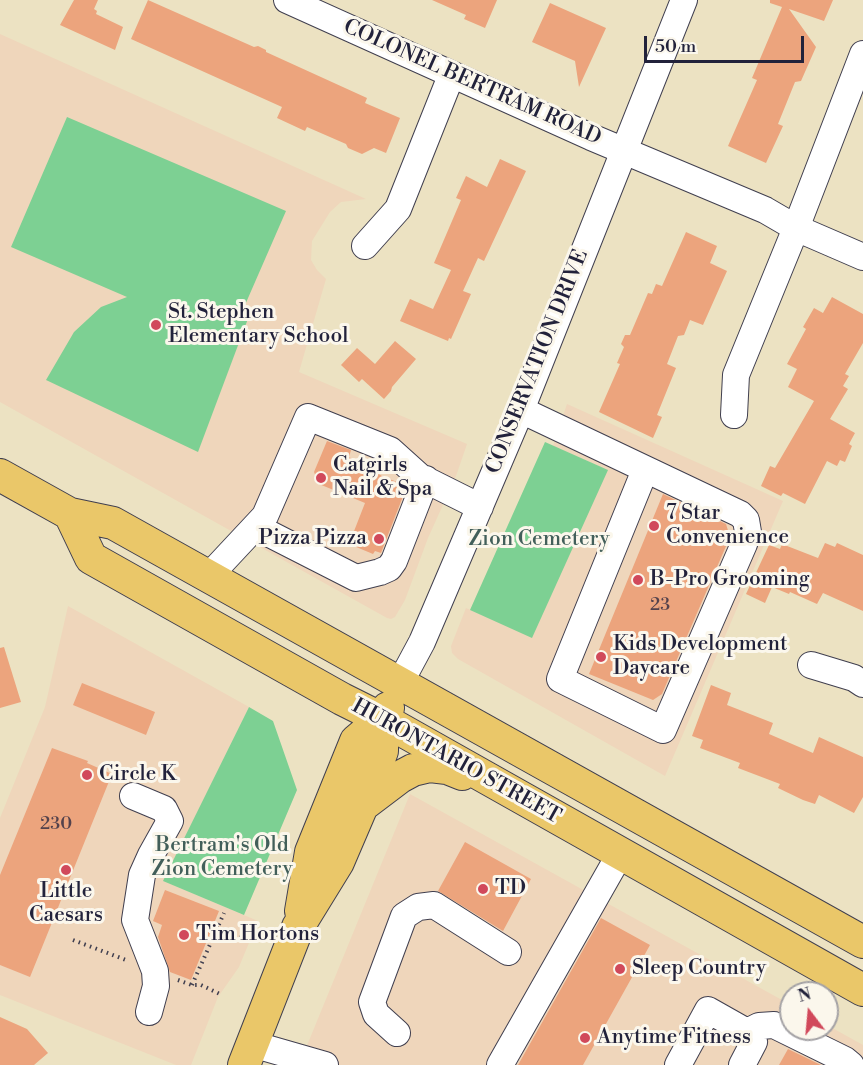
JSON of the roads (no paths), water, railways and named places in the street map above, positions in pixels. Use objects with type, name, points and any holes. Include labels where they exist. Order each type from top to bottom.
[{"type":"main road","name":"HURONTARIO STREET","points":[[0,475],[70,514],[113,523],[863,942]]},
{"type":"main road","name":"HURONTARIO STREET","points":[[70,514],[91,558],[863,990]]},
{"type":"main road","name":"CONSERVATION DRIVE","points":[[382,719],[400,683]]},
{"type":"main road","points":[[248,1054],[298,927],[338,862],[362,806],[382,751],[382,719]]},
{"type":"main road","points":[[298,927],[311,852],[356,741],[382,719]]},
{"type":"main road","points":[[362,806],[400,777],[413,770],[430,766],[447,768],[528,803]]},
{"type":"street","name":"COLONEL BERTRAM ROAD","points":[[287,0],[624,152],[765,210],[796,228],[863,257]]},
{"type":"street","name":"CONSERVATION DRIVE","points":[[400,683],[422,642],[521,410],[684,0]]},
{"type":"street","points":[[734,415],[736,375],[863,54]]},
{"type":"street","points":[[365,246],[398,209],[452,76]]},
{"type":"street","points":[[521,410],[740,514],[746,520],[748,532],[663,730],[560,679],[645,470]]},
{"type":"street","points":[[208,577],[266,516],[308,417],[390,450],[420,477],[480,507]]},
{"type":"street","points":[[256,527],[356,578],[380,572],[389,568],[394,561],[426,479]]},
{"type":"street","points":[[810,665],[854,678],[863,684]]},
{"type":"street","points":[[133,795],[164,809],[170,821],[142,875],[135,920],[155,971],[156,986],[149,1012]]},
{"type":"street","points":[[500,1065],[620,854]]},
{"type":"street","points":[[397,1033],[376,1014],[372,1002],[404,916],[418,907],[434,905],[508,951]]},
{"type":"street","points":[[678,1065],[708,1010],[747,1032],[754,1042],[742,1065]]},
{"type":"street","points":[[747,1032],[759,1026],[774,1025],[851,1065]]},
{"type":"street","points":[[248,1054],[325,1065]]},
{"type":"place","name":"St. Stephen Elementary School","points":[[156,325]]},
{"type":"place","name":"Catgirls Nail & Spa","points":[[321,478]]},
{"type":"place","name":"7 Star Convenience","points":[[654,526]]},
{"type":"place","name":"Pizza Pizza","points":[[379,539]]},
{"type":"place","name":"B-Pro Grooming","points":[[638,580]]},
{"type":"place","name":"Kids Development Daycare","points":[[601,657]]},
{"type":"place","name":"Circle K","points":[[87,775]]},
{"type":"place","name":"Little Caesars","points":[[66,870]]},
{"type":"place","name":"TD","points":[[483,889]]},
{"type":"place","name":"Tim Hortons","points":[[184,935]]},
{"type":"place","name":"Sleep Country","points":[[620,969]]},
{"type":"place","name":"Anytime Fitness","points":[[585,1038]]},
{"type":"park label","name":"Zion Cemetery","points":[[539,540]]},
{"type":"park label","name":"Bertram's Old Zion Cemetery","points":[[222,858]]}]
